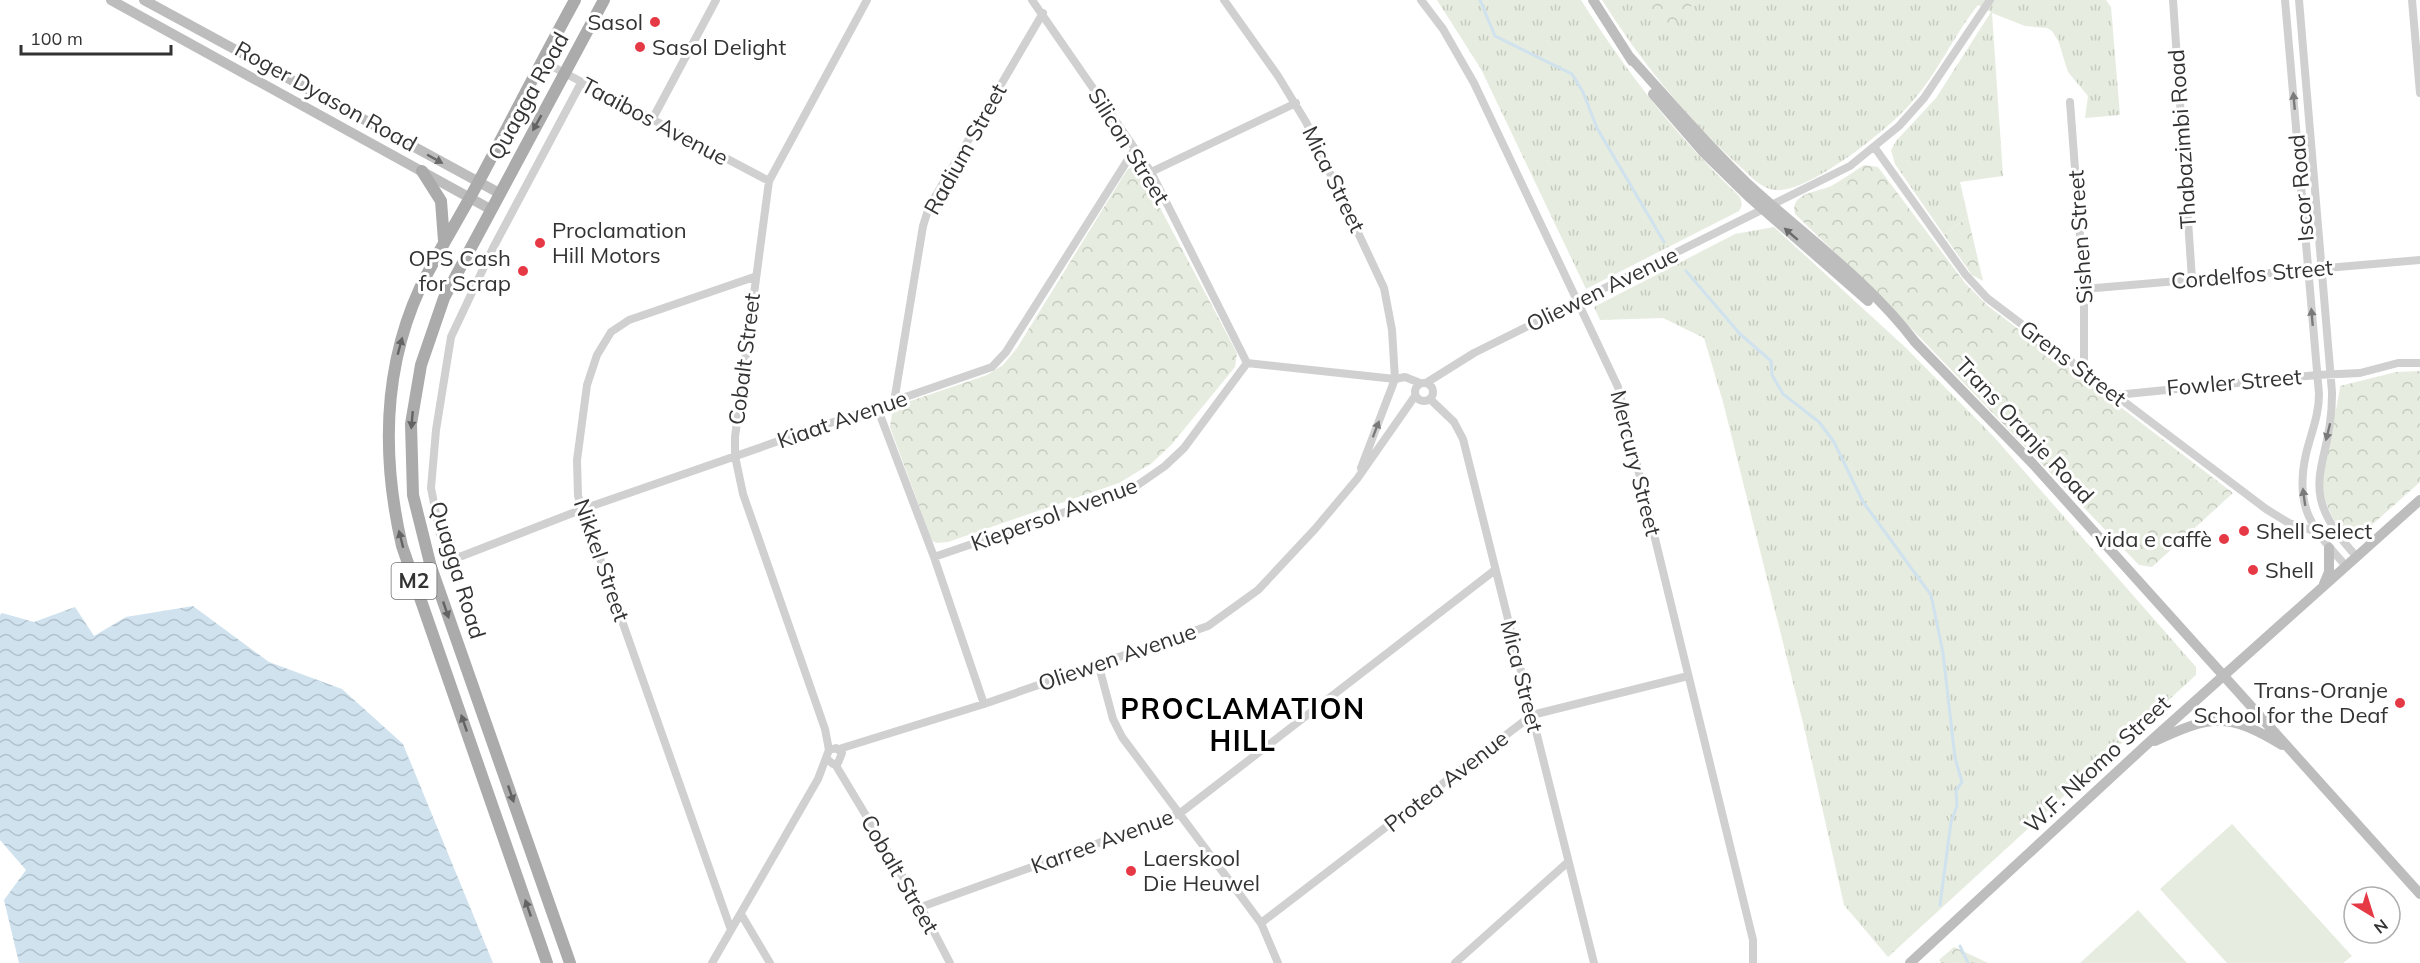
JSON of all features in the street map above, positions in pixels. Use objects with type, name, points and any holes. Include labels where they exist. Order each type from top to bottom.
[{"type":"main road","name":"Roger Dyason Road","points":[[111,0],[490,209]]},
{"type":"main road","name":"Roger Dyason Road","points":[[144,0],[499,193]]},
{"type":"main road","name":"Quagga Road","points":[[547,963],[405,554],[393,505],[387,442],[395,367],[410,312],[444,242],[479,183],[575,0]]},
{"type":"main road","name":"Quagga Road","points":[[570,963],[431,567],[413,495],[411,424],[421,365],[444,298],[604,0]]},
{"type":"main road","name":"Trans Oranje Road","points":[[1593,0],[1628,55],[1767,207],[1865,288],[1899,321],[1915,342],[2034,465],[2420,894]]},
{"type":"main road","points":[[422,171],[441,201],[444,242]]},
{"type":"main road","name":"W.F. Nkomo Street","points":[[1910,963],[2223,675],[2420,500]]},
{"type":"main road","points":[[2322,587],[2328,580],[2329,548]]},
{"type":"main road","points":[[2145,746],[2181,729],[2217,720],[2245,724],[2292,752]]},
{"type":"street","points":[[653,118],[716,0]]},
{"type":"street","name":"Cobalt Street","points":[[867,0],[769,181],[754,277],[735,437],[735,456],[743,494],[835,756],[921,907],[950,963]]},
{"type":"street","name":"Silicon Street","points":[[1032,0],[1151,172],[1247,363]]},
{"type":"street","name":"Mica Street","points":[[1224,0],[1296,103],[1379,272],[1392,330],[1395,379]]},
{"type":"street","name":"Mercury Street","points":[[1421,0],[1443,29],[1474,83],[1525,186],[1576,302],[1606,358],[1618,387],[1753,940],[1753,963]]},
{"type":"street","name":"Oliewen Avenue","points":[[712,963],[818,779],[835,756],[861,743],[984,704],[1208,626],[1248,598],[1315,529],[1357,479],[1403,415],[1420,397],[1423,383],[1576,302],[1828,179],[1875,148],[1924,98],[1990,0]]},
{"type":"street","name":"Thabazimbi Road","points":[[2173,0],[2192,279]]},
{"type":"street","name":"Iscor Road","points":[[2286,0],[2319,407],[2306,453],[2303,488],[2314,531]]},
{"type":"street","name":"Iscor Road","points":[[2299,0],[2332,407],[2320,466],[2320,497],[2331,525],[2357,557]]},
{"type":"street","points":[[2412,0],[2420,93]]},
{"type":"street","name":"Radium Street","points":[[894,402],[923,226],[929,207],[1043,13]]},
{"type":"street","name":"Taaibos Avenue","points":[[542,61],[769,181]]},
{"type":"street","name":"Kiaat Avenue","points":[[581,83],[493,248],[451,337],[436,430],[430,488],[448,556],[453,559],[583,508],[992,367],[1000,361],[1134,150]]},
{"type":"street","name":"Sishen Street","points":[[2070,102],[2084,289],[2084,371]]},
{"type":"street","points":[[1151,172],[1296,103]]},
{"type":"street","name":"Grens Street","points":[[1875,148],[1976,287],[2266,509],[2289,523],[2314,531]]},
{"type":"street","name":"Cordelfos Street","points":[[2084,289],[2420,260]]},
{"type":"street","name":"Nikkel Street","points":[[731,930],[577,490],[577,460],[587,384],[601,345],[616,327],[629,320],[754,277]]},
{"type":"street","points":[[1247,363],[1395,379],[1407,378],[1433,389]]},
{"type":"street","name":"Kiepersol Avenue","points":[[934,557],[1132,489],[1184,448],[1247,363]]},
{"type":"street","name":"Fowler Street","points":[[2116,395],[2317,375],[2360,373],[2398,363],[2420,363]]},
{"type":"street","points":[[1407,378],[1420,397],[1433,389],[1443,371]]},
{"type":"street","name":"Oliewen Avenue","points":[[1357,479],[1395,379]]},
{"type":"street","name":"Mica Street","points":[[1420,397],[1454,422],[1463,439],[1594,963]]},
{"type":"street","points":[[877,407],[934,557],[984,704]]},
{"type":"street","points":[[2314,531],[2346,566]]},
{"type":"street","name":"Karree Avenue","points":[[921,907],[1179,814],[1495,570]]},
{"type":"street","points":[[1098,663],[1118,729],[1261,923],[1278,963]]},
{"type":"street","name":"Protea Avenue","points":[[1261,923],[1532,715],[1688,676]]},
{"type":"street","points":[[1455,963],[1568,862]]},
{"type":"street","points":[[741,914],[770,963]]},
{"type":"green space","points":[[1437,0],[1581,0],[1616,53],[1674,128],[1740,197],[1742,205],[1739,211],[1586,289],[1481,69]]},
{"type":"green space","points":[[1602,0],[2106,0],[2111,7],[2120,115],[2085,118],[2088,96],[2068,72],[2058,40],[2052,31],[2047,28],[2025,26],[1992,13],[2003,176],[1960,182],[1968,217],[1944,235],[1895,164],[1891,150],[1896,141],[1936,98],[1991,12],[1978,5],[1921,91],[1886,128],[1827,171],[1807,182],[1775,190],[1753,179],[1698,125],[1647,65]]},
{"type":"green space","points":[[1646,0],[1694,0],[1682,17],[1663,30],[1647,15]]},
{"type":"green space","points":[[1864,165],[1878,167],[1965,283],[1988,306],[2233,493],[2152,567],[2139,565],[1880,296],[1795,214],[1794,207],[1800,197],[1831,186]]},
{"type":"green space","points":[[1133,166],[1139,168],[1237,353],[1235,367],[1172,444],[1152,463],[1119,483],[948,542],[932,541],[890,427],[893,407],[987,375],[1003,365],[1017,348],[1127,170]]},
{"type":"green space","points":[[1968,217],[1983,281],[1972,275],[1944,235]]},
{"type":"green space","points":[[1774,227],[1906,348],[1994,437],[2196,667],[2196,675],[1888,957],[1844,905],[1804,727],[1723,402],[1704,338],[1663,318],[1600,320],[1594,307],[1735,234]]},
{"type":"green space","points":[[2420,371],[2420,482],[2355,540],[2343,536],[2326,502],[2323,490],[2325,461],[2340,386],[2396,372]]},
{"type":"green space","points":[[2232,824],[2352,956],[2343,963],[2227,963],[2160,889]]},
{"type":"green space","points":[[2138,910],[2187,963],[2080,963]]},
{"type":"green space","points":[[1954,947],[1988,963],[1941,963],[1939,960]]},
{"type":"water","points":[[193,606],[269,662],[342,689],[403,744],[493,963],[19,963],[4,900],[26,870],[0,840],[0,615],[2,613],[34,622],[75,607],[94,636],[126,617]]},
{"type":"waterway","points":[[1480,0],[1495,36],[1572,74],[1583,92],[1597,128],[1664,242]]},
{"type":"waterway","points":[[1686,271],[1740,334],[1771,361],[1772,375],[1783,394],[1819,422],[1834,442],[1863,502],[1931,595],[1943,653],[1955,758],[1962,782],[1956,791],[1957,806],[1951,822],[1940,905]]},
{"type":"waterway","points":[[1960,946],[1968,963]]},
{"type":"place","name":"Sasol","points":[[655,22]]},
{"type":"place","name":"Sasol Delight","points":[[640,47]]},
{"type":"place","name":"Proclamation Hill Motors","points":[[540,243]]},
{"type":"place","name":"OPS Cash for Scrap","points":[[523,271]]},
{"type":"place","name":"Shell Select","points":[[2244,531]]},
{"type":"place","name":"vida e caffè","points":[[2224,539]]},
{"type":"place","name":"Shell","points":[[2253,570]]},
{"type":"place","name":"Trans-Oranje School for the Deaf","points":[[2400,703]]},
{"type":"place","name":"Laerskool Die Heuwel","points":[[1131,871]]},
{"type":"district","name":"PROCLAMATION HILL","points":[[1243,725]]}]
